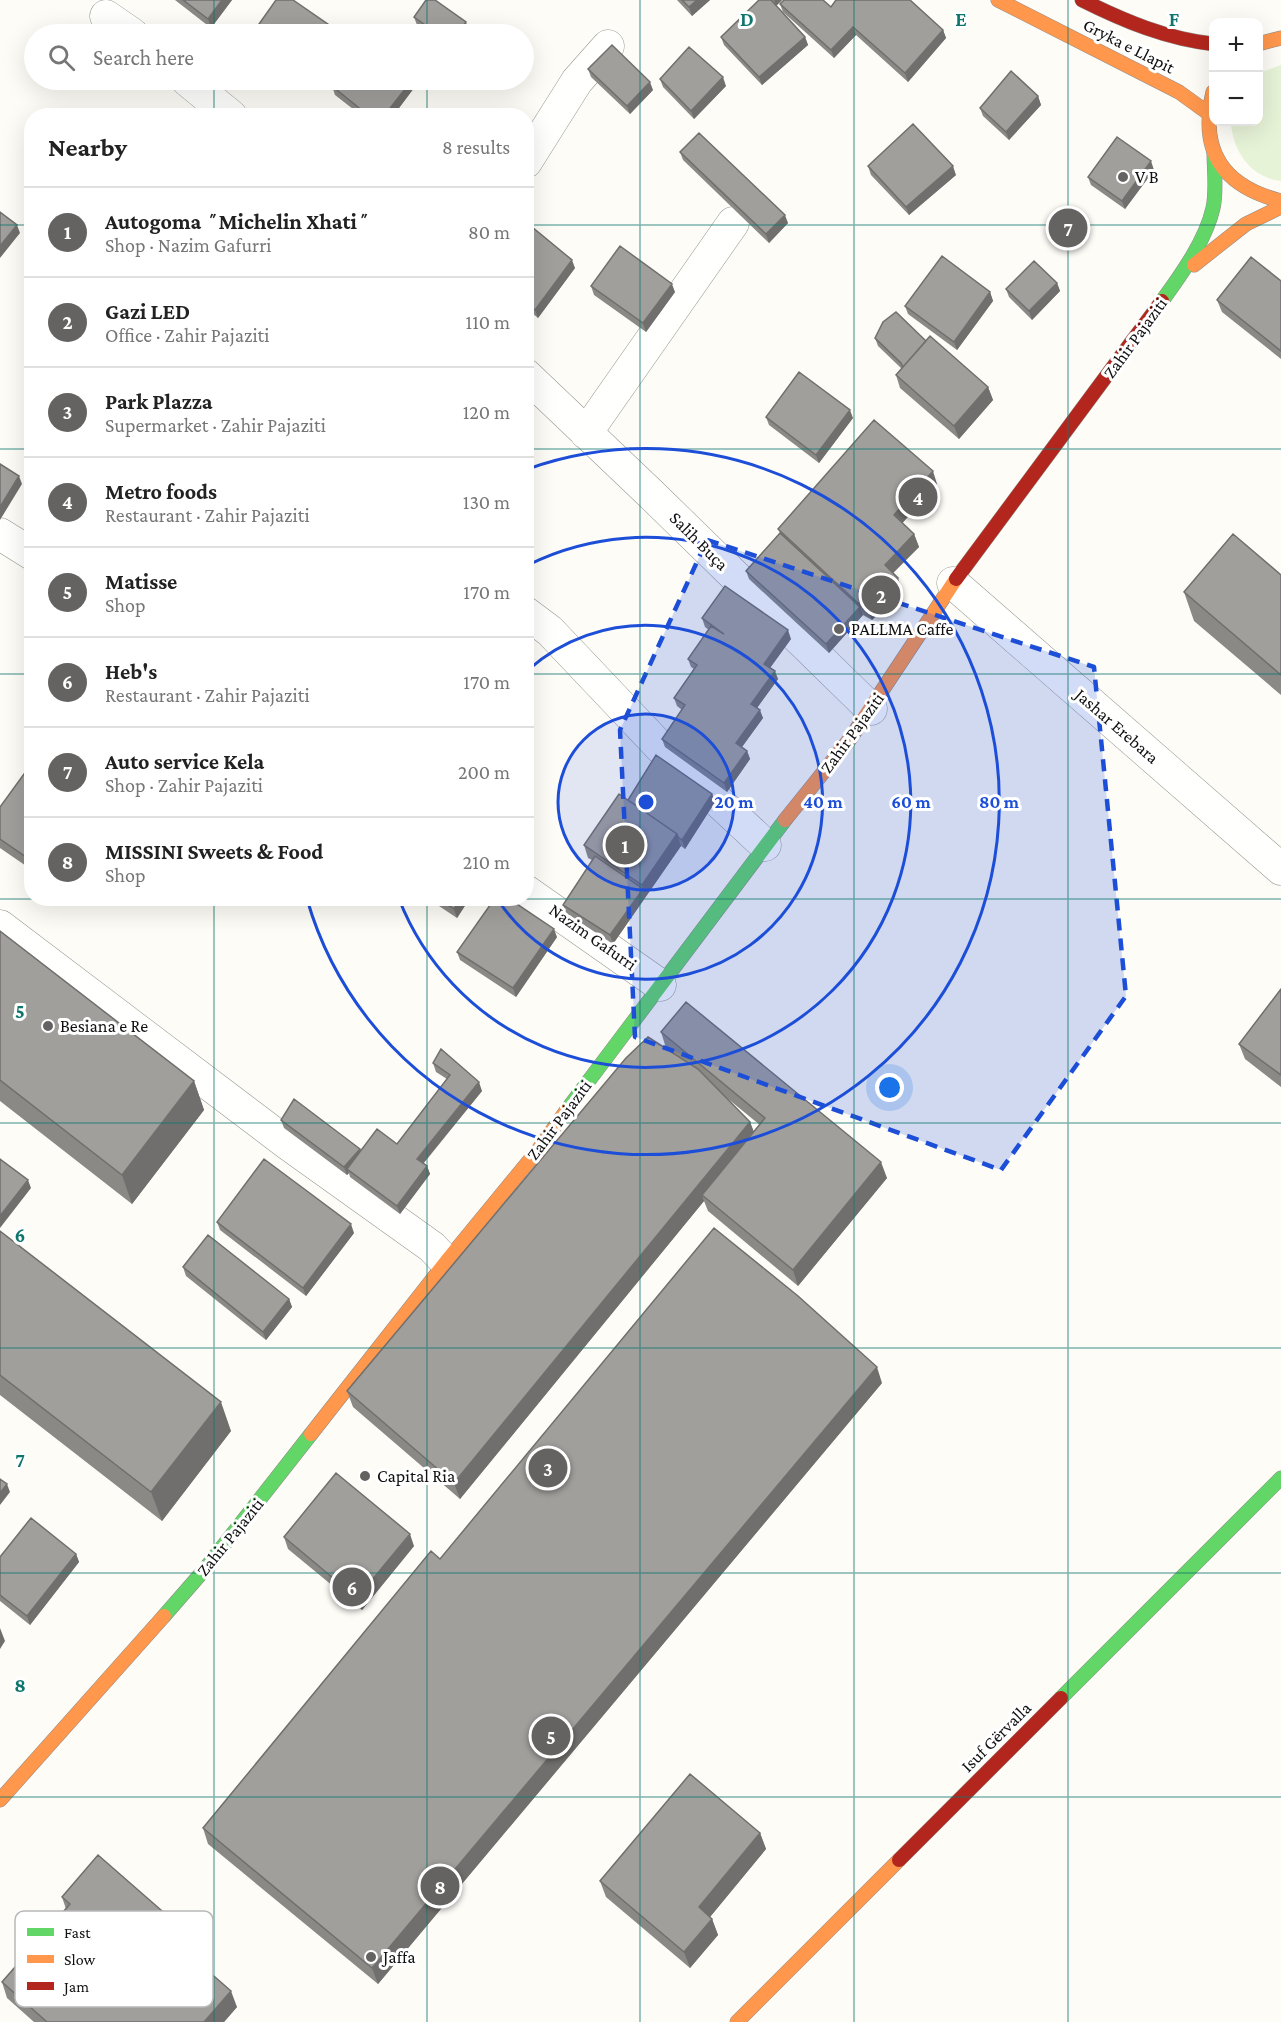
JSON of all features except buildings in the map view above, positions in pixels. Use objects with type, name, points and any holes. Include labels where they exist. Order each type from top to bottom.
[{"type":"main road","name":"Gryka e Llapit","points":[[998,0],[1179,92],[1208,113]]},
{"type":"main road","name":"Gryka e Llapit","points":[[1082,0],[1105,12],[1162,33],[1209,43]]},
{"type":"main road","points":[[1263,42],[1281,39]]},
{"type":"main road","points":[[1209,109],[1208,133],[1214,152],[1230,176],[1241,186],[1268,199],[1281,201]]},
{"type":"main road","name":"Zahir Pajaziti","points":[[0,1800],[205,1569],[446,1262],[538,1150],[765,845],[850,739],[953,583],[1179,278],[1207,226],[1214,206],[1214,152]]},
{"type":"main road","name":"Zahir Pajaziti","points":[[1179,278],[1221,241],[1269,211],[1281,207]]},
{"type":"main road","name":"Isuf Gërvalla","points":[[737,2022],[1281,1478]]},
{"type":"street","points":[[534,149],[577,81],[608,46]]},
{"type":"street","points":[[199,90],[221,108]]},
{"type":"street","points":[[586,433],[733,223]]},
{"type":"street","name":"Salih Buça","points":[[534,383],[871,709]]},
{"type":"street","points":[[0,534],[24,549]]},
{"type":"street","name":"Jashar Erebara","points":[[953,583],[1281,869]]},
{"type":"street","points":[[534,618],[550,631],[660,747],[765,845]]},
{"type":"street","name":"Nazim Gafurri","points":[[534,897],[660,984]]},
{"type":"street","points":[[0,926],[288,1144],[432,1247],[446,1262]]},
{"type":"highlighted area","points":[[707,540],[1094,667],[1126,996],[1001,1170],[635,1037],[620,730]]},
{"type":"green space","points":[[1281,65],[1281,181],[1261,174],[1245,161],[1232,132],[1231,126],[1263,126],[1263,72]]},
{"type":"traffic: fast","points":[[1162,301],[1192,257],[1210,220],[1215,194],[1214,152]]},
{"type":"traffic: fast","points":[[566,1111],[785,820]]},
{"type":"traffic: fast","points":[[164,1616],[205,1569],[311,1434]]},
{"type":"traffic: fast","points":[[1061,1698],[1281,1478]]},
{"type":"traffic: slow","points":[[998,0],[1179,92],[1208,113]]},
{"type":"traffic: slow","points":[[1263,43],[1281,38]]},
{"type":"traffic: slow","points":[[1210,126],[1213,148],[1220,163],[1230,175],[1244,186],[1281,201]]},
{"type":"traffic: slow","points":[[1194,265],[1246,224],[1281,207]]},
{"type":"traffic: slow","points":[[785,820],[850,739],[956,579]]},
{"type":"traffic: slow","points":[[311,1434],[446,1262],[538,1150],[566,1111]]},
{"type":"traffic: slow","points":[[0,1800],[164,1616]]},
{"type":"traffic: slow","points":[[737,2022],[899,1860]]},
{"type":"traffic: jam","points":[[1082,0],[1146,28],[1179,38],[1209,43]]},
{"type":"traffic: jam","points":[[956,579],[1162,301]]},
{"type":"traffic: jam","points":[[899,1860],[1061,1698]]},
{"type":"place","name":"V B","points":[[1123,177]]},
{"type":"place","name":"Auto service Kela","points":[[1068,228]]},
{"type":"place","name":"Metro foods","points":[[918,497]]},
{"type":"place","name":"Gazi LED","points":[[881,595]]},
{"type":"place","name":"PALLMA Caffe","points":[[839,629]]},
{"type":"place","name":"Autogoma ʺMichelin Xhatiʺ","points":[[625,845]]},
{"type":"place","name":"Besiana e Re","points":[[48,1026]]},
{"type":"place","name":"Park Plazza","points":[[548,1468]]},
{"type":"place","name":"Capital Ria","points":[[365,1476]]},
{"type":"place","name":"Heb's","points":[[352,1587]]},
{"type":"place","name":"Matisse","points":[[551,1736]]},
{"type":"place","name":"MISSINI Sweets & Food","points":[[440,1886]]},
{"type":"place","name":"Jaffa","points":[[371,1957]]}]
